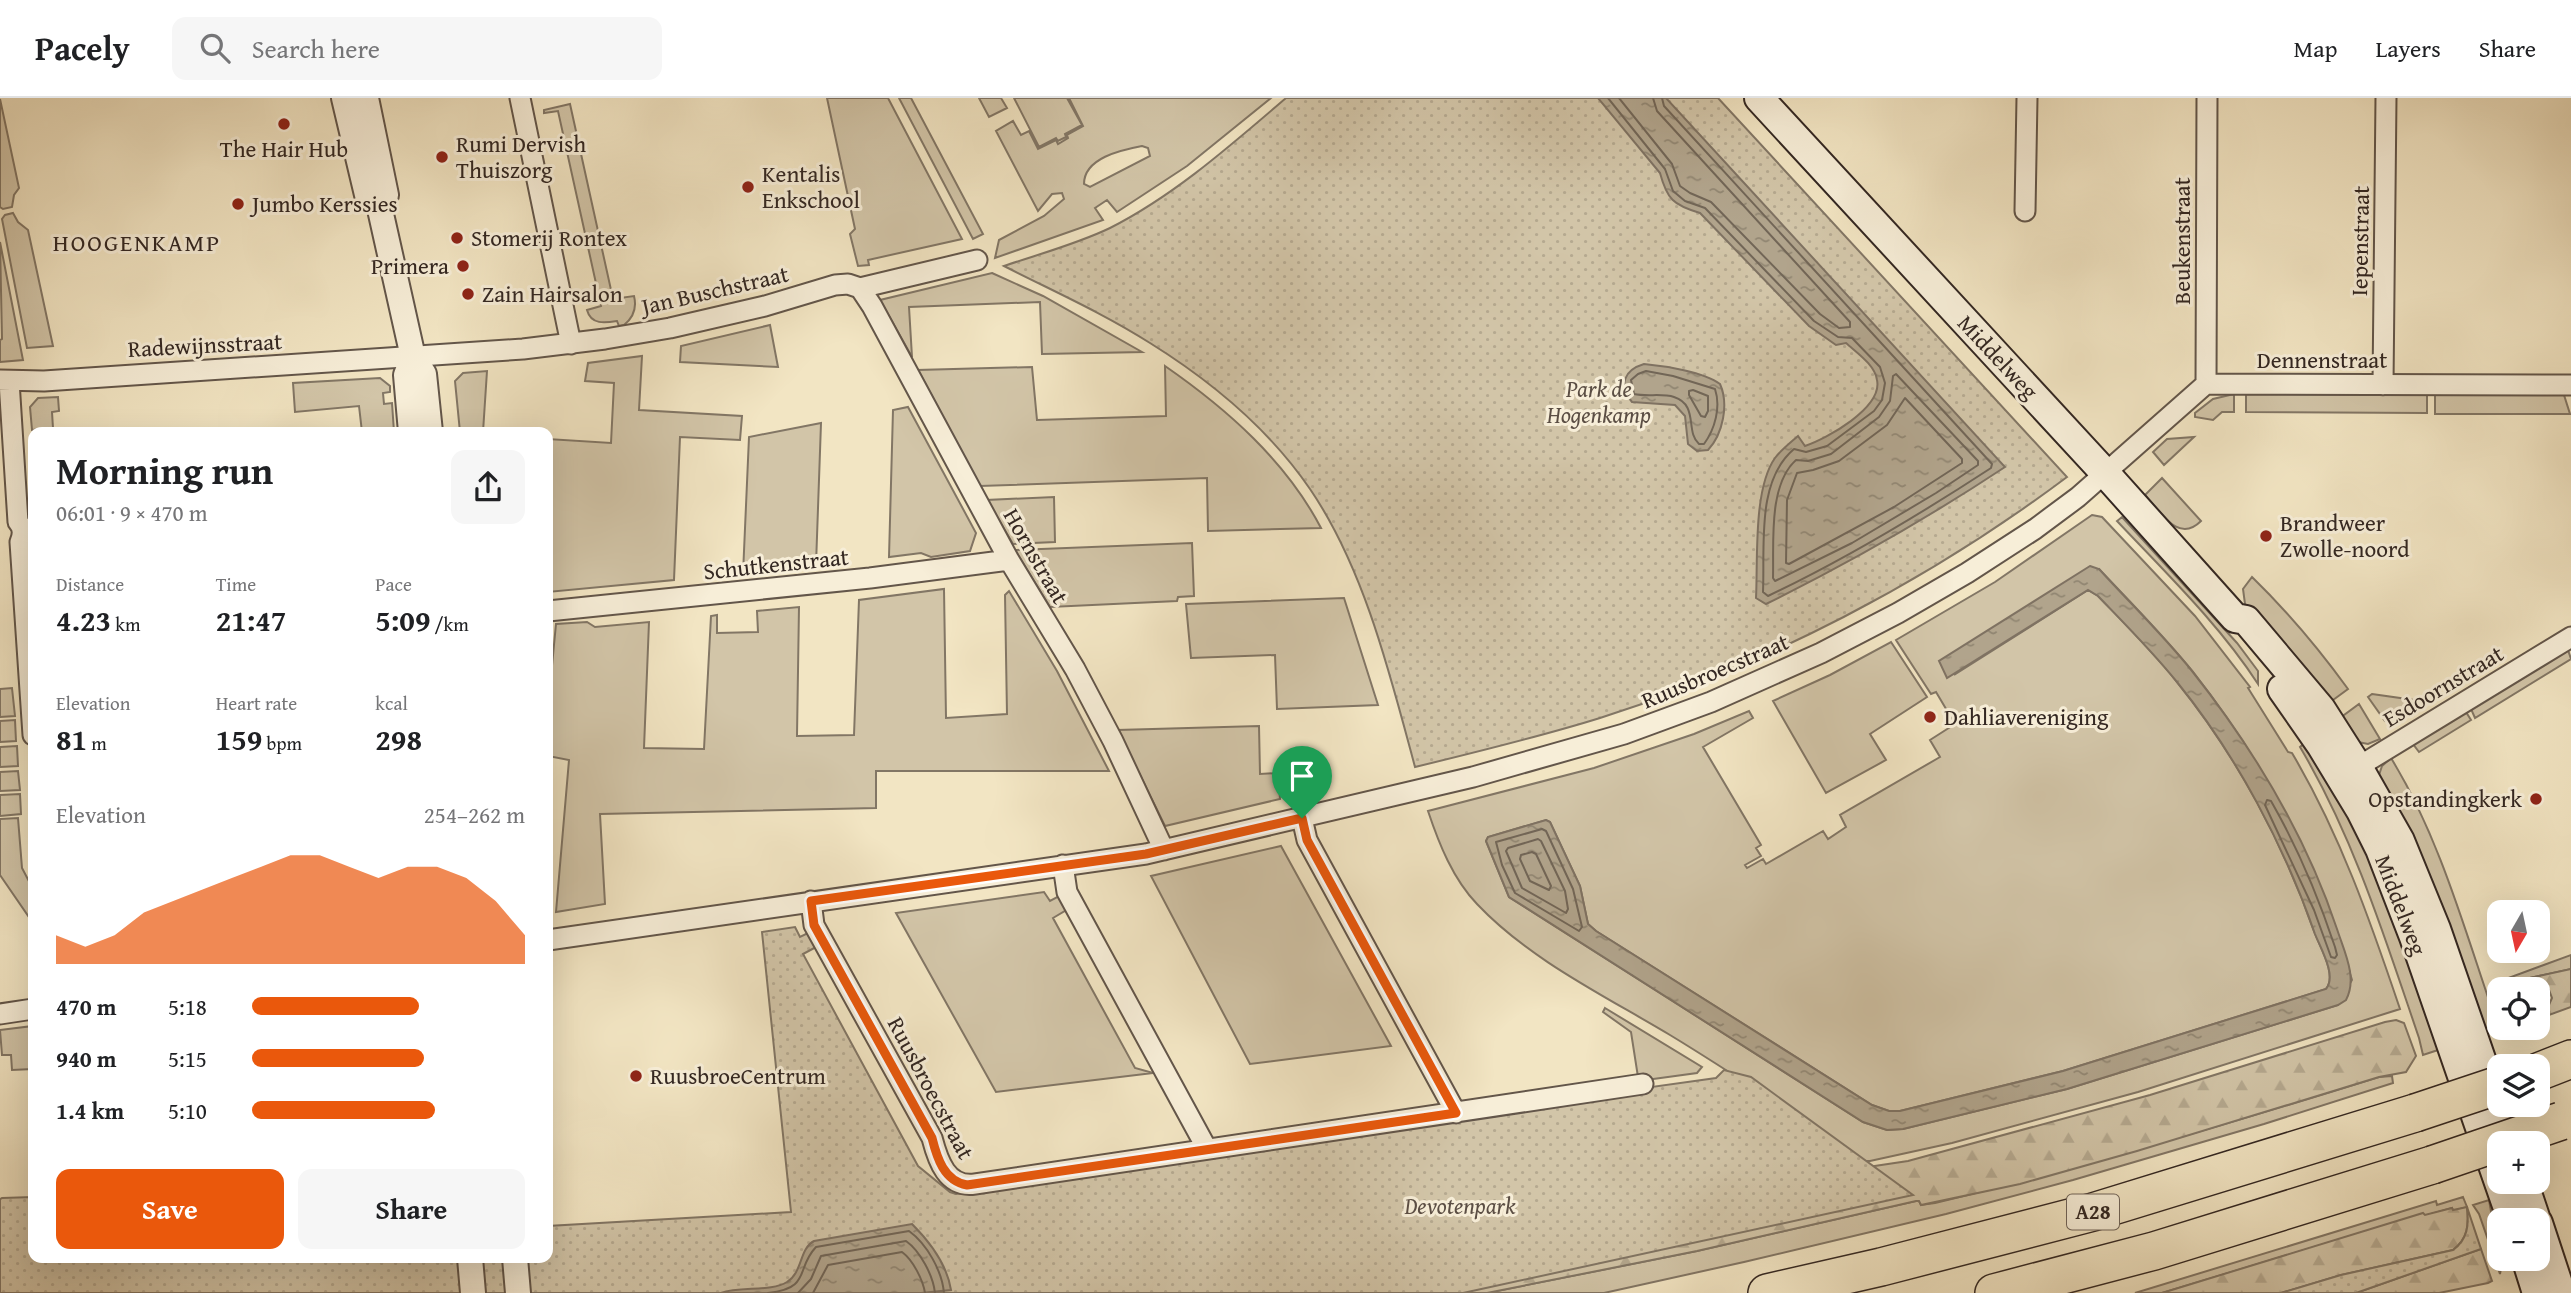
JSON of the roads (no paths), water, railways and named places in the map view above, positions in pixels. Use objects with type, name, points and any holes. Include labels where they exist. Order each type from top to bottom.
[{"type":"highway","name":"A28","points":[[1767,1293],[1881,1267],[2093,1212],[2487,1089]]},
{"type":"highway","name":"A28","points":[[1994,1293],[2154,1251],[2432,1165],[2566,1119]]},
{"type":"main road","name":"Middelweg","points":[[1759,98],[2235,618],[2236,629],[2400,841],[2417,880],[2506,1131]]},
{"type":"main road","name":"Middelweg","points":[[2349,773],[2361,811],[2396,887],[2508,1208]]},
{"type":"main road","points":[[2550,1260],[2561,1293]]},
{"type":"main road","points":[[2530,1271],[2537,1293]]},
{"type":"street","points":[[344,98],[369,199],[379,205],[413,357],[424,374],[429,427]]},
{"type":"street","points":[[366,98],[386,195],[379,205]]},
{"type":"street","points":[[520,98],[571,344]]},
{"type":"street","points":[[2025,211],[2027,98]]},
{"type":"street","name":"Beukenstraat","points":[[2206,384],[2207,98]]},
{"type":"street","name":"Iepenstraat","points":[[2383,385],[2386,98]]},
{"type":"street","name":"Jan Buschstraat","points":[[413,357],[571,344],[652,331],[735,314],[835,285],[848,284],[860,288],[977,260]]},
{"type":"street","name":"Hornstraat","points":[[860,288],[1009,560],[1075,669],[1113,741],[1164,850]]},
{"type":"street","points":[[410,427],[405,375],[413,357]]},
{"type":"street","name":"Radewijnsstraat","points":[[4,381],[44,381],[413,357]]},
{"type":"street","points":[[4,381],[18,522],[22,526],[23,536],[20,542],[28,661]]},
{"type":"street","points":[[2106,474],[2206,384]]},
{"type":"street","name":"Dennenstraat","points":[[2206,384],[2571,385]]},
{"type":"street","name":"Ruusbroecstraat","points":[[553,939],[1164,850],[1571,751],[1671,717],[1768,677],[1860,634],[1967,573],[2035,529],[2106,474]]},
{"type":"street","name":"Schutkenstraat","points":[[553,611],[870,578],[1009,560]]},
{"type":"street","name":"Esdoornstraat","points":[[2349,773],[2571,637]]},
{"type":"street","points":[[1302,818],[1307,840],[1456,1113]]},
{"type":"street","points":[[1063,865],[1067,892],[1206,1149]]},
{"type":"street","name":"Ruusbroecstraat","points":[[811,901],[814,925],[932,1138],[937,1157],[954,1181],[967,1185],[1643,1084]]},
{"type":"street","points":[[0,1014],[28,1010]]},
{"type":"street","points":[[470,1263],[473,1293]]},
{"type":"street","points":[[515,1263],[518,1293]]},
{"type":"water","points":[[1598,98],[1666,98],[2005,467],[1917,522],[1828,572],[1766,604],[1756,598],[1760,506],[1768,471],[1775,458],[1798,436],[1805,446],[1826,437],[1851,421],[1871,401],[1876,391],[1876,375],[1865,360],[1846,343],[1836,345],[1809,326],[1700,213],[1672,200],[1660,173]]},
{"type":"water","points":[[1644,364],[1694,373],[1720,384],[1724,400],[1723,418],[1717,436],[1708,450],[1697,451],[1688,444],[1685,416],[1675,405],[1632,402],[1625,390],[1625,379],[1632,370]]},
{"type":"water","points":[[2090,566],[2099,569],[2192,671],[2236,731],[2276,794],[2310,860],[2346,955],[2351,983],[2346,1000],[2338,1005],[2067,1089],[1903,1129],[1887,1130],[1863,1122],[1509,897],[1486,841],[1488,837],[1546,820],[1550,822],[1580,886],[1588,924],[1596,931],[1872,1105],[1889,1111],[1900,1111],[2063,1071],[2326,989],[2330,977],[2324,955],[2289,867],[2257,802],[2199,710],[2149,649],[2098,596],[2088,590],[1947,678],[1939,661]]},
{"type":"water","points":[[912,1224],[937,1254],[946,1271],[951,1290],[921,1293],[721,1293],[773,1287],[787,1282],[796,1273],[806,1249],[814,1241]]},
{"type":"place","name":"The Hair Hub","points":[[284,124]]},
{"type":"place","name":"Rumi Dervish Thuiszorg","points":[[442,157]]},
{"type":"place","name":"Kentalis Enkschool","points":[[748,187]]},
{"type":"place","name":"Jumbo Kerssies","points":[[238,204]]},
{"type":"place","name":"Stomerij Rontex","points":[[457,238]]},
{"type":"place","name":"Primera","points":[[463,266]]},
{"type":"place","name":"Zain Hairsalon","points":[[468,294]]},
{"type":"place","name":"Brandweer Zwolle-noord","points":[[2266,536]]},
{"type":"place","name":"Dahliavereniging","points":[[1930,717]]},
{"type":"place","name":"Opstandingkerk","points":[[2536,799]]},
{"type":"place","name":"RuusbroeCentrum","points":[[636,1076]]},
{"type":"district","name":"HOOGENKAMP","points":[[137,243]]},
{"type":"park label","name":"Park de Hogenkamp","points":[[1599,402]]},
{"type":"park label","name":"Devotenpark","points":[[1460,1206]]}]
